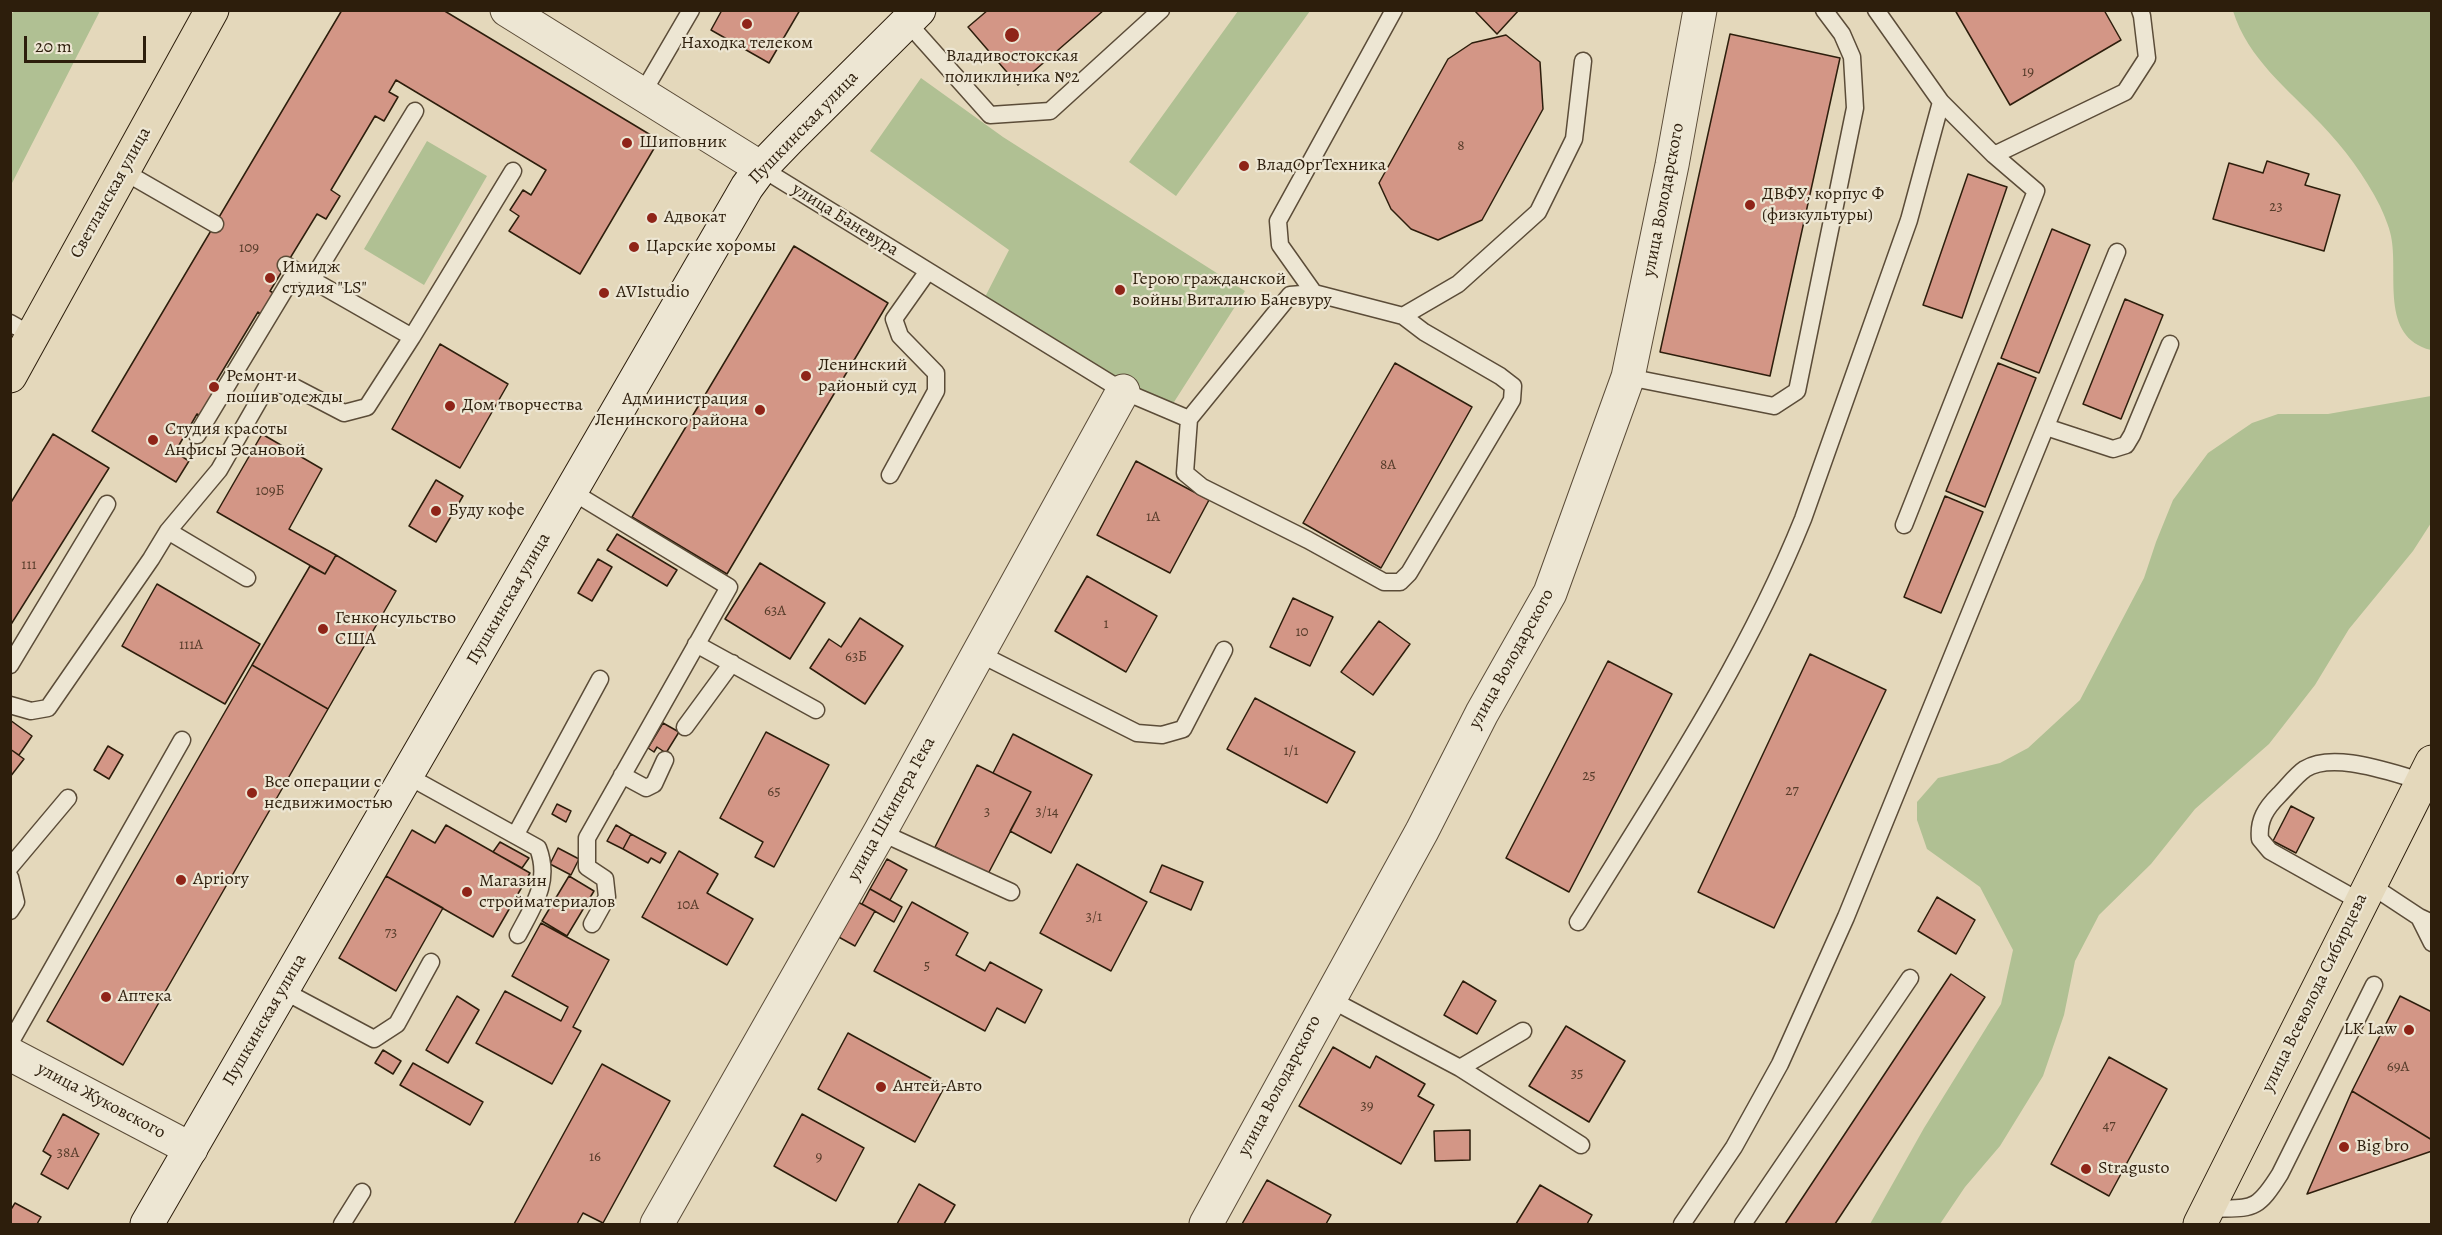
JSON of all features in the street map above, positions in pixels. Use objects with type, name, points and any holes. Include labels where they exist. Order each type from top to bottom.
[{"type":"main road","name":"Светланская улица","points":[[10,376],[22,329],[123,171],[212,10]]},
{"type":"main road","name":"улица Всеволода Сибирцева","points":[[2204,1217],[2427,772]]},
{"type":"street","name":"улица Баневура","points":[[507,10],[761,168]]},
{"type":"street","name":"улица Володарского","points":[[1206,1224],[1328,998],[1422,831],[1482,713],[1550,594],[1628,377],[1672,165],[1700,10]]},
{"type":"street","name":"Пушкинская улица","points":[[147,1224],[747,187],[761,168],[913,16]]},
{"type":"street","name":"улица Шкипера Гека","points":[[657,1224],[880,832],[1123,391]]},
{"type":"street","name":"улица Жуковского","points":[[10,1054],[191,1149]]},
{"type":"lane","points":[[642,94],[691,10]]},
{"type":"lane","points":[[913,16],[990,115],[1050,111],[1161,10]]},
{"type":"lane","points":[[1314,293],[1280,245],[1278,221],[1394,10]]},
{"type":"lane","points":[[1628,377],[1774,406],[1797,391],[1855,108],[1852,57],[1842,34],[1824,10]]},
{"type":"lane","points":[[1876,10],[1941,102],[1994,155],[2036,191],[1905,525]]},
{"type":"lane","points":[[1994,155],[2125,92],[2146,58],[2140,10]]},
{"type":"lane","points":[[1403,316],[1458,284],[1538,212],[1574,139],[1583,61]]},
{"type":"lane","points":[[1578,922],[1722,688],[1783,568],[1803,519],[1909,220],[1941,102]]},
{"type":"lane","points":[[312,280],[415,111]]},
{"type":"lane","name":"улица Баневура","points":[[761,168],[1123,391],[1189,419]]},
{"type":"lane","points":[[123,171],[215,224]]},
{"type":"lane","points":[[10,705],[31,711],[48,708],[168,531],[219,470],[270,383],[296,387],[344,413],[367,407],[513,171]]},
{"type":"lane","points":[[1682,1224],[1734,1147],[1780,1064],[1846,917],[2117,252]]},
{"type":"lane","points":[[197,435],[291,268],[412,337]]},
{"type":"lane","points":[[890,475],[936,391],[936,373],[900,336],[894,319],[928,271]]},
{"type":"lane","points":[[1314,293],[1403,316],[1424,332],[1500,376],[1513,386],[1512,400],[1409,573],[1400,582],[1384,582],[1308,540],[1202,487],[1185,473],[1189,419],[1290,296],[1314,293]]},
{"type":"lane","points":[[2046,427],[2113,449],[2126,445],[2170,344]]},
{"type":"lane","points":[[571,491],[729,587],[587,838],[587,867],[605,879],[606,888],[606,897],[592,924]]},
{"type":"lane","points":[[10,664],[107,504]]},
{"type":"lane","points":[[168,531],[247,578]]},
{"type":"lane","points":[[696,644],[816,710]]},
{"type":"lane","points":[[978,653],[1137,733],[1162,735],[1183,729],[1224,650]]},
{"type":"lane","points":[[685,728],[732,663]]},
{"type":"lane","points":[[516,834],[600,679]]},
{"type":"lane","points":[[10,1043],[182,740]]},
{"type":"lane","points":[[622,775],[646,788],[654,784],[665,760]]},
{"type":"lane","points":[[2427,772],[2322,763],[2305,769],[2268,806],[2261,820],[2259,839],[2270,851],[2425,920],[2432,943]]},
{"type":"lane","points":[[406,775],[538,848],[544,863],[538,896],[518,935]]},
{"type":"lane","points":[[10,867],[68,798]]},
{"type":"lane","points":[[880,832],[1011,892]]},
{"type":"lane","points":[[10,877],[16,902],[10,910]]},
{"type":"lane","points":[[282,990],[374,1039],[397,1024],[431,962]]},
{"type":"lane","points":[[1743,1224],[1910,978]]},
{"type":"lane","points":[[2204,1217],[2252,1207],[2265,1197],[2280,1174],[2374,985]]},
{"type":"lane","points":[[1328,998],[1460,1068],[1581,1145]]},
{"type":"lane","points":[[1460,1068],[1523,1031]]},
{"type":"lane","points":[[342,1224],[362,1192]]},
{"type":"green space","points":[[16,10],[100,11],[11,185],[10,15]]},
{"type":"green space","points":[[1238,11],[1310,11],[1176,196],[1129,162]]},
{"type":"green space","points":[[2233,11],[2431,11],[2431,350],[2415,343],[2404,332],[2398,318],[2394,302],[2391,236],[2374,195],[2361,173],[2338,143],[2259,59],[2248,44]]},
{"type":"green space","points":[[921,78],[1003,137],[1245,291],[1167,413],[984,299],[1009,250],[870,151]]},
{"type":"green space","points":[[427,141],[487,176],[424,285],[364,249]]},
{"type":"green space","points":[[2431,396],[2431,523],[2413,551],[2349,629],[2315,685],[2269,744],[2195,809],[2151,864],[2099,915],[2075,961],[2064,1015],[2043,1076],[2000,1146],[1965,1187],[1940,1224],[1870,1224],[1924,1128],[2001,1004],[2013,950],[1980,887],[1927,849],[1917,820],[1917,802],[1938,778],[2000,763],[2028,748],[2080,700],[2144,578],[2173,500],[2208,453],[2252,423],[2278,414],[2328,414]]},
{"type":"building","points":[[342,10],[443,10],[659,140],[580,274],[509,231],[519,216],[510,210],[523,190],[531,195],[546,170],[396,80],[389,92],[398,97],[384,121],[375,116],[331,190],[340,196],[326,219],[317,214],[270,291],[277,295],[264,316],[258,312],[211,390],[218,395],[204,418],[197,414],[175,452],[189,461],[176,482],[92,431]]},
{"type":"building","points":[[722,10],[800,10],[769,63],[711,30]]},
{"type":"building","points":[[988,10],[1104,10],[1018,85],[968,27]]},
{"type":"building","points":[[1474,10],[1519,10],[1497,34]]},
{"type":"building","points":[[1955,10],[2104,10],[2121,40],[2010,105]]},
{"type":"building","name":"ДВФУ, корпус Ф (физкультуры)","points":[[1730,34],[1840,58],[1770,376],[1660,352]]},
{"type":"building","points":[[1506,35],[1540,62],[1543,109],[1482,220],[1438,240],[1411,229],[1391,209],[1379,183],[1448,59],[1472,43]]},
{"type":"building","points":[[2267,161],[2309,174],[2305,185],[2340,195],[2324,251],[2213,219],[2229,163],[2263,173]]},
{"type":"building","points":[[1968,174],[2007,187],[1962,318],[1923,305]]},
{"type":"building","points":[[2052,229],[2090,245],[2039,373],[2001,358]]},
{"type":"building","name":"Администрация Ленинского района","points":[[794,246],[888,303],[727,574],[632,517]]},
{"type":"building","points":[[2125,299],[2163,315],[2121,419],[2083,404]]},
{"type":"building","name":"Дом творчества","points":[[440,344],[508,384],[460,468],[392,429]]},
{"type":"building","points":[[1395,363],[1472,407],[1381,568],[1303,523]]},
{"type":"building","points":[[1998,363],[2036,378],[1985,507],[1946,491]]},
{"type":"building","points":[[53,434],[109,468],[10,626],[10,504]]},
{"type":"building","points":[[262,434],[322,469],[289,529],[336,555],[325,574],[217,512]]},
{"type":"building","points":[[1136,461],[1209,500],[1170,573],[1097,535]]},
{"type":"building","name":"Буду кофе","points":[[436,480],[463,496],[436,542],[409,526]]},
{"type":"building","points":[[1945,496],[1983,512],[1941,613],[1904,597]]},
{"type":"building","points":[[617,534],[677,570],[667,586],[607,550]]},
{"type":"building","name":"Генконсульство США","points":[[336,555],[396,591],[328,709],[252,665],[310,566],[325,574]]},
{"type":"building","points":[[598,559],[612,567],[592,601],[578,593]]},
{"type":"building","points":[[760,563],[825,603],[790,659],[725,619]]},
{"type":"building","points":[[1087,576],[1157,616],[1126,672],[1055,631]]},
{"type":"building","points":[[157,584],[260,644],[225,704],[122,646]]},
{"type":"building","points":[[1293,598],[1333,617],[1310,666],[1270,647]]},
{"type":"building","points":[[860,618],[903,646],[865,704],[810,668],[829,639],[841,647]]},
{"type":"building","points":[[1379,621],[1410,644],[1373,695],[1341,672]]},
{"type":"building","points":[[1810,654],[1886,690],[1774,928],[1698,892]]},
{"type":"building","points":[[1608,661],[1672,694],[1569,892],[1506,858]]},
{"type":"building","points":[[252,665],[328,709],[123,1065],[47,1021]]},
{"type":"building","points":[[1255,698],[1355,752],[1327,803],[1227,749]]},
{"type":"building","points":[[10,720],[32,736],[19,755],[10,749]]},
{"type":"building","points":[[663,723],[679,732],[666,753],[657,747],[654,752],[648,748]]},
{"type":"building","points":[[766,732],[829,765],[774,867],[755,857],[763,842],[720,818]]},
{"type":"building","points":[[1013,734],[1092,775],[1051,853],[1010,831],[1031,792],[993,773]]},
{"type":"building","points":[[108,746],[123,755],[109,779],[94,770]]},
{"type":"building","points":[[10,749],[24,759],[10,777]]},
{"type":"building","points":[[977,765],[1031,792],[988,874],[935,847]]},
{"type":"building","points":[[557,804],[571,811],[566,822],[552,814]]},
{"type":"building","points":[[2291,806],[2314,818],[2296,853],[2273,841]]},
{"type":"building","name":"Магазин стройматериалов","points":[[446,825],[530,873],[493,937],[386,876],[412,830],[435,843]]},
{"type":"building","points":[[616,825],[631,834],[623,849],[607,841]]},
{"type":"building","points":[[631,834],[666,853],[660,863],[651,858],[648,863],[623,849]]},
{"type":"building","points":[[500,842],[529,858],[522,868],[493,852]]},
{"type":"building","points":[[558,848],[579,859],[571,875],[550,864]]},
{"type":"building","points":[[679,851],[718,874],[707,893],[753,919],[727,965],[642,917]]},
{"type":"building","points":[[887,859],[907,870],[890,900],[870,889]]},
{"type":"building","points":[[1077,864],[1147,902],[1111,971],[1040,933]]},
{"type":"building","points":[[1162,865],[1203,882],[1191,910],[1150,892]]},
{"type":"building","points":[[386,876],[443,908],[396,991],[339,958]]},
{"type":"building","points":[[569,876],[594,891],[567,936],[542,921]]},
{"type":"building","points":[[870,889],[902,907],[894,922],[862,904]]},
{"type":"building","points":[[1937,897],[1975,920],[1956,954],[1918,931]]},
{"type":"building","points":[[854,900],[875,911],[855,946],[835,935]]},
{"type":"building","points":[[912,902],[968,933],[956,955],[985,971],[990,962],[1042,990],[1025,1023],[997,1008],[985,1031],[874,971]]},
{"type":"building","points":[[541,923],[609,960],[573,1027],[581,1031],[552,1084],[476,1043],[505,991],[561,1021],[568,1007],[512,976]]},
{"type":"building","points":[[1951,974],[1985,997],[1835,1224],[1785,1224]]},
{"type":"building","points":[[1463,981],[1496,1001],[1477,1034],[1444,1015]]},
{"type":"building","points":[[457,996],[479,1010],[448,1063],[426,1050]]},
{"type":"building","points":[[2400,996],[2432,1012],[2432,1140],[2352,1091]]},
{"type":"building","points":[[1566,1026],[1625,1061],[1589,1122],[1529,1086]]},
{"type":"building","name":"Антей-Авто","points":[[848,1033],[945,1086],[915,1142],[818,1089]]},
{"type":"building","points":[[1333,1047],[1370,1068],[1376,1056],[1425,1084],[1418,1096],[1434,1105],[1401,1164],[1299,1106]]},
{"type":"building","points":[[383,1050],[401,1061],[393,1074],[375,1063]]},
{"type":"building","points":[[2109,1057],[2167,1089],[2109,1196],[2051,1164]]},
{"type":"building","points":[[413,1063],[483,1102],[470,1125],[400,1085]]},
{"type":"building","points":[[602,1064],[670,1101],[603,1223],[583,1213],[577,1224],[514,1224]]},
{"type":"building","points":[[2352,1091],[2432,1140],[2432,1151],[2307,1194]]},
{"type":"building","points":[[63,1114],[99,1134],[68,1189],[41,1174],[51,1156],[43,1151]]},
{"type":"building","points":[[802,1114],[864,1148],[836,1201],[774,1166]]},
{"type":"building","points":[[1470,1130],[1470,1160],[1435,1161],[1434,1131]]},
{"type":"building","points":[[1267,1180],[1331,1215],[1326,1224],[1242,1224]]},
{"type":"building","points":[[919,1184],[955,1205],[944,1224],[897,1224]]},
{"type":"building","points":[[1540,1185],[1592,1215],[1587,1224],[1516,1224]]},
{"type":"building","points":[[15,1203],[41,1217],[37,1224],[10,1224],[10,1211]]},
{"type":"place","name":"Находка телеком","points":[[747,24]]},
{"type":"place","name":"Владивостокская поликлиника №2","points":[[1012,35]]},
{"type":"place","name":"Шиповник","points":[[627,143]]},
{"type":"place","name":"ВладОргТехника","points":[[1244,166]]},
{"type":"place","name":"ДВФУ, корпус Ф (физкультуры)","points":[[1750,205]]},
{"type":"place","name":"Адвокат","points":[[652,218]]},
{"type":"place","name":"Царские хоромы","points":[[634,247]]},
{"type":"place","name":"Имидж студия \"LS\"","points":[[270,278]]},
{"type":"place","name":"Герою гражданской войны Виталию Баневуру","points":[[1120,290]]},
{"type":"place","name":"AVIstudio","points":[[604,293]]},
{"type":"place","name":"Ленинский районый суд","points":[[806,376]]},
{"type":"place","name":"Ремонт и пошив одежды","points":[[214,387]]},
{"type":"place","name":"Дом творчества","points":[[450,406]]},
{"type":"place","name":"Администрация Ленинского района","points":[[760,410]]},
{"type":"place","name":"Студия красоты Анфисы Эсановой","points":[[153,440]]},
{"type":"place","name":"Буду кофе","points":[[436,511]]},
{"type":"place","name":"Генконсульство США","points":[[323,629]]},
{"type":"place","name":"Все операции с недвижимостью","points":[[252,793]]},
{"type":"place","name":"Apriory","points":[[181,880]]},
{"type":"place","name":"Магазин стройматериалов","points":[[467,892]]},
{"type":"place","name":"Аптека","points":[[106,997]]},
{"type":"place","name":"LK Law","points":[[2409,1030]]},
{"type":"place","name":"Антей-Авто","points":[[881,1087]]},
{"type":"place","name":"Big bro","points":[[2344,1147]]},
{"type":"place","name":"Stragusto","points":[[2086,1169]]}]
